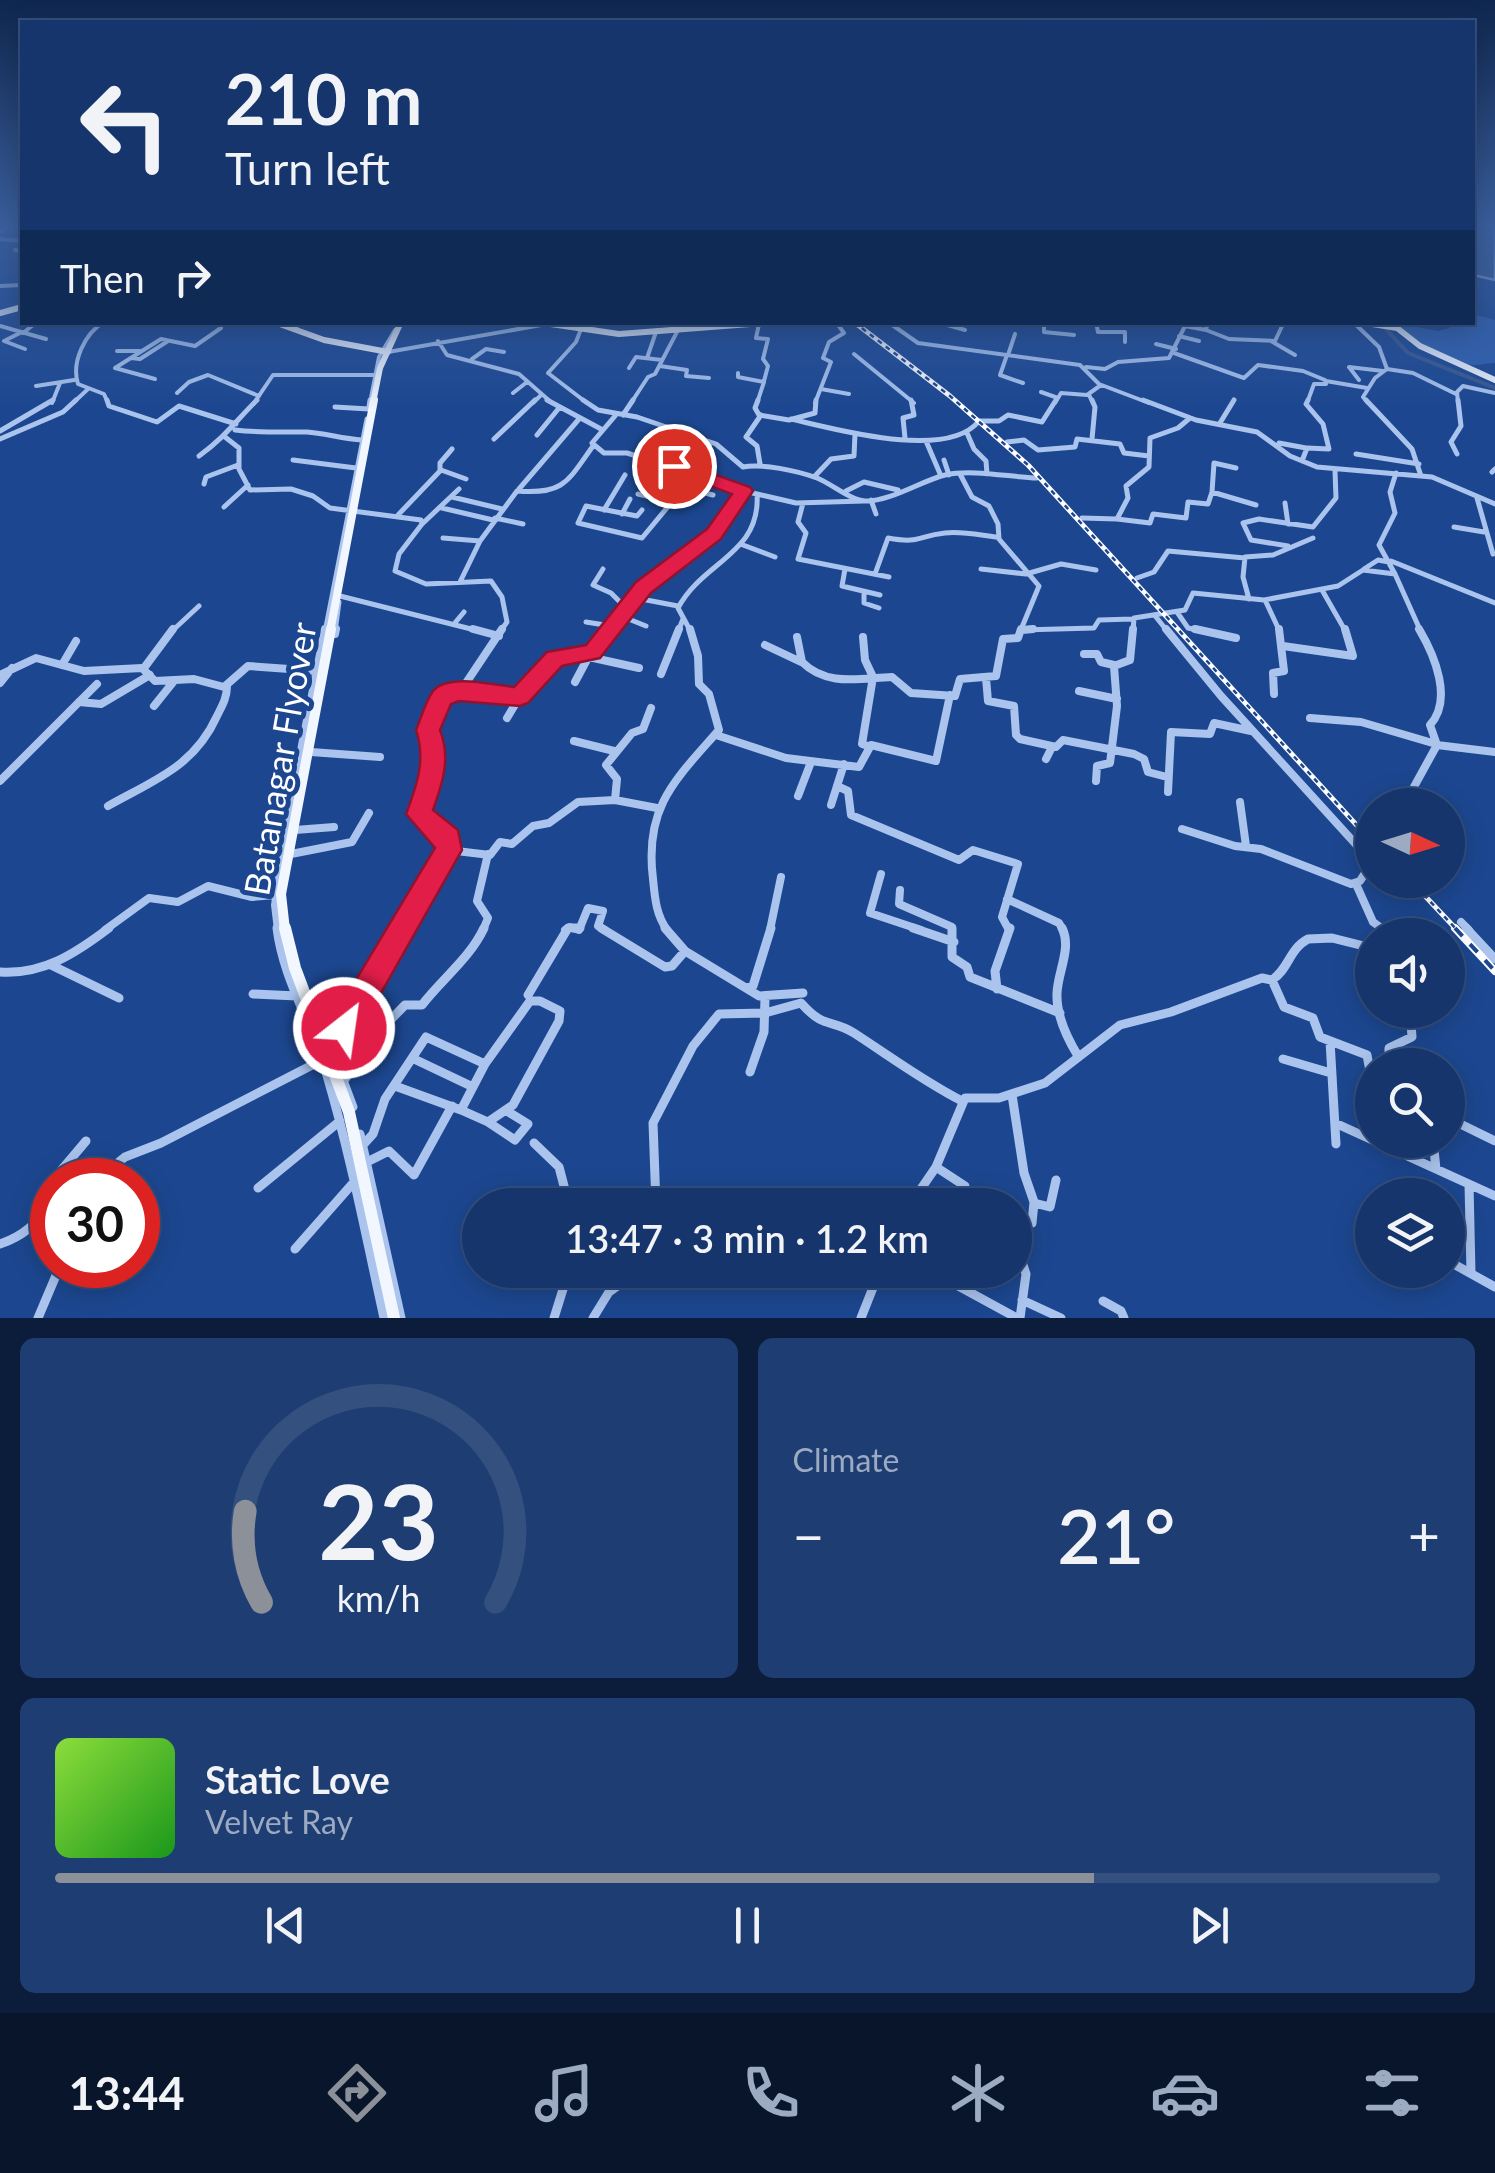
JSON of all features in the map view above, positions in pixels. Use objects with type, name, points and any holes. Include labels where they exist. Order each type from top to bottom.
[{"type":"main road","points":[[283,325],[324,340],[385,351]]},
{"type":"main road","name":"Batanagar Flyover","points":[[397,1318],[340,1084],[285,940],[281,894],[380,368],[400,325]]},
{"type":"main road","points":[[555,325],[618,334],[708,325]]},
{"type":"main road","points":[[1388,325],[1420,346],[1495,380]]},
{"type":"street","points":[[25,349],[4,341],[32,325]]},
{"type":"street","points":[[74,380],[80,345],[98,325]]},
{"type":"street","points":[[155,379],[116,370],[128,358],[160,340],[195,346],[221,328],[220,325]]},
{"type":"street","points":[[292,328],[300,325]]},
{"type":"street","points":[[378,1154],[366,1142],[295,956],[286,895],[294,830],[340,596],[356,468],[375,375],[399,325]]},
{"type":"street","points":[[385,351],[542,325]]},
{"type":"street","points":[[589,325],[547,375],[584,403],[710,442],[744,468],[760,464],[814,477],[867,501],[876,514]]},
{"type":"street","points":[[758,325],[756,338],[768,340],[762,359],[768,366],[755,408],[761,415],[855,434],[926,441],[967,432],[978,420],[1000,421],[1008,415],[1044,421],[1063,392],[1089,395],[1102,385]]},
{"type":"street","points":[[791,419],[816,412],[815,402],[832,362],[824,359],[824,347],[828,340],[844,333],[838,325]]},
{"type":"street","points":[[892,325],[918,343],[1103,369],[1118,362],[1169,358],[1185,326],[1206,330],[1211,336],[1273,340],[1294,353],[1303,371]]},
{"type":"street","points":[[948,325],[965,330]]},
{"type":"street","points":[[1044,325],[1044,332],[1074,335]]},
{"type":"street","points":[[1097,325],[1098,332],[1125,332],[1125,342]]},
{"type":"street","points":[[1206,330],[1207,325]]},
{"type":"street","points":[[1273,340],[1282,325]]},
{"type":"street","points":[[1359,325],[1378,347],[1386,370]]},
{"type":"street","points":[[0,326],[46,339]]},
{"type":"street","points":[[647,358],[662,328]]},
{"type":"street","points":[[518,490],[544,495],[568,485],[601,429],[620,415],[661,363],[678,330]]},
{"type":"street","points":[[1015,334],[1000,374],[1023,383]]},
{"type":"street","points":[[1179,336],[1199,342]]},
{"type":"street","points":[[128,358],[140,359],[169,340]]},
{"type":"street","points":[[438,341],[447,355],[519,374],[559,408],[601,429]]},
{"type":"street","points":[[168,349],[178,342]]},
{"type":"street","points":[[1156,344],[1244,378],[1252,368],[1280,366],[1367,388]]},
{"type":"street","points":[[471,360],[489,348],[504,352]]},
{"type":"street","points":[[117,351],[140,350]]},
{"type":"street","points":[[384,1318],[340,1121],[322,1060],[280,952],[275,895],[317,670],[385,351]]},
{"type":"street","points":[[1280,354],[1294,353]]},
{"type":"street","points":[[854,354],[914,403],[914,414],[903,418],[905,438]]},
{"type":"street","points":[[628,368],[636,357],[647,358],[687,370],[686,376],[709,378]]},
{"type":"street","points":[[1359,380],[1349,367],[1413,373],[1456,394]]},
{"type":"street","points":[[1086,368],[1092,379],[1102,385],[1190,418],[1252,431],[1302,461],[1335,471],[1421,476],[1455,484],[1495,504]]},
{"type":"street","points":[[1386,370],[1363,396],[1403,438],[1419,464],[1421,476]]},
{"type":"street","points":[[738,373],[738,378],[764,382]]},
{"type":"street","points":[[176,393],[191,378],[211,374],[260,396]]},
{"type":"street","points":[[199,456],[236,427],[276,374],[375,375]]},
{"type":"street","points":[[36,386],[74,380],[88,390],[104,394],[109,406],[157,422],[179,406],[266,434],[312,432],[332,439],[362,440]]},
{"type":"street","points":[[1275,443],[1330,449],[1324,426],[1306,406],[1314,384],[1326,384],[1325,380]]},
{"type":"street","points":[[513,393],[527,382]]},
{"type":"street","points":[[0,431],[52,403],[60,383]]},
{"type":"street","points":[[1456,394],[1463,386],[1495,393]]},
{"type":"street","points":[[0,440],[63,412],[88,390]]},
{"type":"street","points":[[821,390],[848,394]]},
{"type":"street","points":[[1041,392],[1058,398]]},
{"type":"street","points":[[1456,394],[1461,426],[1452,442],[1457,454]]},
{"type":"street","points":[[494,439],[541,395]]},
{"type":"street","points":[[1089,395],[1095,407],[1092,439]]},
{"type":"street","points":[[1220,423],[1234,400]]},
{"type":"street","points":[[335,407],[369,409]]},
{"type":"street","points":[[537,435],[559,408]]},
{"type":"street","points":[[760,464],[757,446],[746,437],[761,415]]},
{"type":"street","points":[[460,582],[494,519],[579,418]]},
{"type":"street","points":[[1117,520],[1128,498],[1126,486],[1148,470],[1150,438],[1178,428],[1190,418]]},
{"type":"street","points":[[967,432],[975,451],[986,461],[987,474]]},
{"type":"street","points":[[814,477],[831,459],[854,456],[855,434]]},
{"type":"street","points":[[225,437],[239,448],[238,464],[251,491],[306,493],[322,506],[421,520],[422,526]]},
{"type":"street","points":[[1007,442],[1024,440],[1038,450],[1075,447],[1076,438],[1092,439],[1121,445],[1124,454],[1149,456]]},
{"type":"street","points":[[926,441],[945,475]]},
{"type":"street","points":[[699,454],[710,442]]},
{"type":"street","points":[[593,446],[608,454],[627,453],[744,491],[803,503],[867,501],[894,496],[898,490]]},
{"type":"street","points":[[1302,461],[1308,448]]},
{"type":"street","points":[[441,470],[440,463],[452,449]]},
{"type":"street","points":[[1356,454],[1419,464]]},
{"type":"street","points":[[292,460],[356,468]]},
{"type":"street","points":[[944,460],[945,475]]},
{"type":"street","points":[[1082,518],[1150,523],[1151,514],[1186,518],[1189,501],[1208,504],[1214,463],[1236,468]]},
{"type":"street","points":[[204,484],[206,477],[238,464]]},
{"type":"street","points":[[398,516],[417,490],[441,470]]},
{"type":"street","points":[[441,470],[466,479]]},
{"type":"street","points":[[1288,546],[1250,539],[1243,522],[1257,519],[1314,527],[1336,498],[1335,471]]},
{"type":"street","points":[[604,510],[624,474]]},
{"type":"street","points":[[642,510],[637,516],[585,507],[578,524],[642,538],[695,474]]},
{"type":"street","points":[[960,474],[972,496],[989,506],[998,524],[998,537]]},
{"type":"street","points":[[1396,474],[1390,492],[1395,513],[1379,545],[1391,562],[1405,603],[1430,650],[1442,697],[1441,713],[1430,725],[1437,744],[1413,788]]},
{"type":"street","points":[[845,491],[860,482],[898,490],[922,486],[945,475],[1037,478]]},
{"type":"street","points":[[224,507],[248,485]]},
{"type":"street","points":[[681,487],[713,495]]},
{"type":"street","points":[[459,489],[399,554],[395,570],[426,584],[486,580],[495,584],[507,615],[499,636],[459,692]]},
{"type":"street","points":[[575,682],[590,655],[650,582],[714,534],[744,491]]},
{"type":"street","points":[[1212,492],[1256,506]]},
{"type":"street","points":[[638,494],[672,502]]},
{"type":"street","points":[[757,494],[759,521],[744,546],[712,566],[678,606],[678,613],[691,628],[700,668],[699,684],[710,698],[719,728],[669,786],[657,808],[650,857],[656,910],[664,930],[684,951],[765,998],[804,993]]},
{"type":"street","points":[[452,497],[502,510]]},
{"type":"street","points":[[1476,497],[1493,554]]},
{"type":"street","points":[[622,514],[630,499]]},
{"type":"street","points":[[803,503],[798,522],[806,532],[798,559],[890,577]]},
{"type":"street","points":[[1285,503],[1288,524]]},
{"type":"street","points":[[442,508],[524,524]]},
{"type":"street","points":[[1454,526],[1485,532]]},
{"type":"street","points":[[766,645],[802,662],[820,676],[872,682],[892,678],[911,693],[959,694],[960,679],[996,676],[1003,638],[1018,638],[1039,586],[998,537],[949,531],[929,535],[916,543],[888,538],[875,574]]},
{"type":"street","points":[[443,538],[480,542]]},
{"type":"street","points":[[1137,578],[1154,572],[1168,551],[1245,558],[1273,555],[1313,538]]},
{"type":"street","points":[[744,546],[775,557]]},
{"type":"street","points":[[1245,558],[1243,577],[1249,599]]},
{"type":"street","points":[[1022,630],[1066,631],[1074,626],[1094,628],[1099,620],[1156,617],[1186,610],[1188,596],[1193,593],[1268,604],[1338,586],[1378,560],[1495,603]]},
{"type":"street","points":[[981,570],[1030,573],[1061,564],[1096,570]]},
{"type":"street","points":[[603,569],[594,585],[611,593],[624,613],[646,626]]},
{"type":"street","points":[[845,569],[840,584],[880,594]]},
{"type":"street","points":[[1363,570],[1395,574]]},
{"type":"street","points":[[1283,646],[1352,656],[1344,622],[1323,591]]},
{"type":"street","points":[[864,592],[864,603],[879,608]]},
{"type":"street","points":[[340,596],[499,636]]},
{"type":"street","points":[[636,598],[678,606]]},
{"type":"street","points":[[1268,604],[1283,646],[1284,668],[1274,673],[1274,694]]},
{"type":"street","points":[[78,702],[101,704],[147,672],[180,620],[199,606]]},
{"type":"street","points":[[454,624],[464,612]]},
{"type":"street","points":[[1178,612],[1188,628],[1236,638]]},
{"type":"street","points":[[1156,617],[1252,731],[1355,842]]},
{"type":"street","points":[[661,674],[683,619]]},
{"type":"street","points":[[1084,654],[1097,654],[1102,662],[1114,664],[1130,660],[1133,619]]},
{"type":"street","points":[[586,622],[612,627]]},
{"type":"street","points":[[798,637],[802,662]]},
{"type":"street","points":[[863,637],[872,682],[862,744],[937,760],[950,695]]},
{"type":"street","points":[[62,665],[76,641]]},
{"type":"street","points":[[508,718],[520,696],[556,658],[590,655],[639,668]]},
{"type":"street","points":[[0,675],[36,658],[84,671],[147,672],[160,682],[194,679],[226,686]]},
{"type":"street","points":[[1096,780],[1097,766],[1108,766],[1111,749],[1116,699],[1114,664]]},
{"type":"street","points":[[226,686],[248,666],[317,670]]},
{"type":"street","points":[[0,683],[13,668]]},
{"type":"street","points":[[986,678],[988,701],[1014,706],[1017,737],[1052,747]]},
{"type":"street","points":[[154,706],[175,680]]},
{"type":"street","points":[[0,782],[97,684]]},
{"type":"street","points":[[108,806],[185,764],[206,740],[227,696],[226,686]]},
{"type":"street","points":[[1079,691],[1116,699]]},
{"type":"street","points":[[330,1043],[352,1018],[448,850],[449,839],[419,814],[432,777],[434,746],[429,724],[444,695],[459,692],[520,696]]},
{"type":"street","points":[[615,800],[617,779],[606,768],[614,751],[632,733],[641,732],[651,708]]},
{"type":"street","points":[[1310,718],[1361,722],[1437,744],[1495,752]]},
{"type":"street","points":[[1168,792],[1170,732],[1210,734],[1214,723],[1252,731]]},
{"type":"street","points":[[716,735],[781,756],[859,767],[868,746]]},
{"type":"street","points":[[1046,759],[1052,747],[1063,740],[1143,758],[1148,772],[1167,777]]},
{"type":"street","points":[[574,741],[614,751]]},
{"type":"street","points":[[311,752],[380,758]]},
{"type":"street","points":[[798,796],[811,762]]},
{"type":"street","points":[[831,805],[844,764]]},
{"type":"street","points":[[837,786],[848,791],[850,815],[961,861],[972,850],[1018,864],[1002,920],[1010,927],[996,971],[998,990]]},
{"type":"street","points":[[345,1079],[368,1042],[405,1005],[422,1005],[446,974],[474,950],[488,918],[477,901],[488,854],[500,842],[512,844],[533,826],[549,823],[578,802],[615,800],[657,808]]},
{"type":"street","points":[[1240,802],[1246,846]]},
{"type":"street","points":[[291,854],[352,842],[369,813]]},
{"type":"street","points":[[294,830],[334,827]]},
{"type":"street","points":[[1182,829],[1246,846],[1355,884]]},
{"type":"street","points":[[448,850],[488,854]]},
{"type":"street","points":[[882,874],[870,913],[954,942]]},
{"type":"street","points":[[746,989],[753,986],[764,956],[782,878]]},
{"type":"street","points":[[0,972],[23,975],[50,964],[122,921],[150,898],[178,902],[208,886],[252,897],[286,895]]},
{"type":"street","points":[[900,890],[899,904],[949,923],[954,930],[952,959],[968,967],[970,978],[1060,1014]]},
{"type":"street","points":[[1007,899],[1059,923],[1067,938],[1057,986],[1060,1014],[1078,1056]]},
{"type":"street","points":[[528,995],[565,930],[570,926],[579,930],[588,908],[603,910],[598,926],[666,967],[672,966],[684,951]]},
{"type":"street","points":[[1465,926],[1495,960]]},
{"type":"street","points":[[656,1188],[654,1124],[693,1046],[720,1014],[733,1010],[764,1013],[801,1003],[817,1021],[850,1030],[910,1074],[962,1100],[1012,1095],[1046,1083],[1120,1026],[1171,1012],[1262,978],[1272,980],[1284,972],[1288,954],[1296,945],[1322,935],[1355,944]]},
{"type":"street","points":[[50,964],[119,998]]},
{"type":"street","points":[[1272,980],[1282,1005],[1313,1018],[1320,1037],[1355,1051]]},
{"type":"street","points":[[252,994],[297,996]]},
{"type":"street","points":[[750,1072],[763,1040],[765,998]]},
{"type":"street","points":[[367,1162],[389,1150],[414,1175],[530,1001],[540,1001],[560,1012],[560,1021],[508,1111],[488,1122]]},
{"type":"street","points":[[1389,1048],[1412,1037],[1411,1028]]},
{"type":"street","points":[[397,1318],[366,1142],[385,1099],[424,1040],[430,1037],[485,1064]]},
{"type":"street","points":[[1330,1041],[1336,1144]]},
{"type":"street","points":[[412,1058],[474,1087]]},
{"type":"street","points":[[1283,1059],[1331,1073]]},
{"type":"street","points":[[123,1158],[153,1148],[322,1060]]},
{"type":"street","points":[[395,1086],[488,1122],[514,1140],[528,1124],[508,1111]]},
{"type":"street","points":[[1012,1095],[1024,1173],[1034,1203],[1032,1223]]},
{"type":"street","points":[[922,1188],[936,1167],[962,1100]]},
{"type":"street","points":[[258,1188],[340,1121]]},
{"type":"street","points":[[1335,1123],[1355,1132]]},
{"type":"street","points":[[1465,1126],[1495,1141]]},
{"type":"street","points":[[72,1158],[86,1141]]},
{"type":"street","points":[[534,1143],[559,1167],[565,1188]]},
{"type":"street","points":[[1411,1158],[1495,1196]]},
{"type":"street","points":[[1435,1158],[1436,1170]]},
{"type":"street","points":[[936,1167],[964,1188]]},
{"type":"street","points":[[1034,1203],[1050,1207],[1056,1180]]},
{"type":"street","points":[[294,1249],[316,1230],[340,1192],[354,1182]]},
{"type":"street","points":[[1469,1184],[1471,1273]]},
{"type":"street","points":[[0,1244],[30,1231]]},
{"type":"street","points":[[1465,1270],[1495,1287]]},
{"type":"street","points":[[38,1318],[51,1288]]},
{"type":"street","points":[[554,1318],[563,1288]]},
{"type":"street","points":[[594,1318],[609,1292],[616,1288]]},
{"type":"street","points":[[861,1318],[872,1288]]},
{"type":"street","points":[[962,1288],[1018,1318],[1024,1288]]},
{"type":"street","points":[[1022,1300],[1061,1318]]},
{"type":"street","points":[[1102,1302],[1121,1311],[1124,1318]]},
{"type":"shaded area","points":[[1475,315],[1495,320],[1495,363],[1472,365],[1453,359],[1420,343],[1398,325],[1438,331],[1475,325]]},
{"type":"waterway","points":[[1382,325],[1408,353],[1495,388]]},
{"type":"railway","points":[[858,325],[950,396],[1028,465],[1355,823]]},
{"type":"railway","points":[[1427,898],[1446,918]]},
{"type":"railway","points":[[1465,939],[1495,971]]},
{"type":"route","points":[[344,1028],[446,858],[449,839],[419,814],[432,777],[434,746],[428,730],[442,698],[459,692],[520,696],[556,658],[592,652],[644,588],[714,534],[744,491],[674,466]]}]
